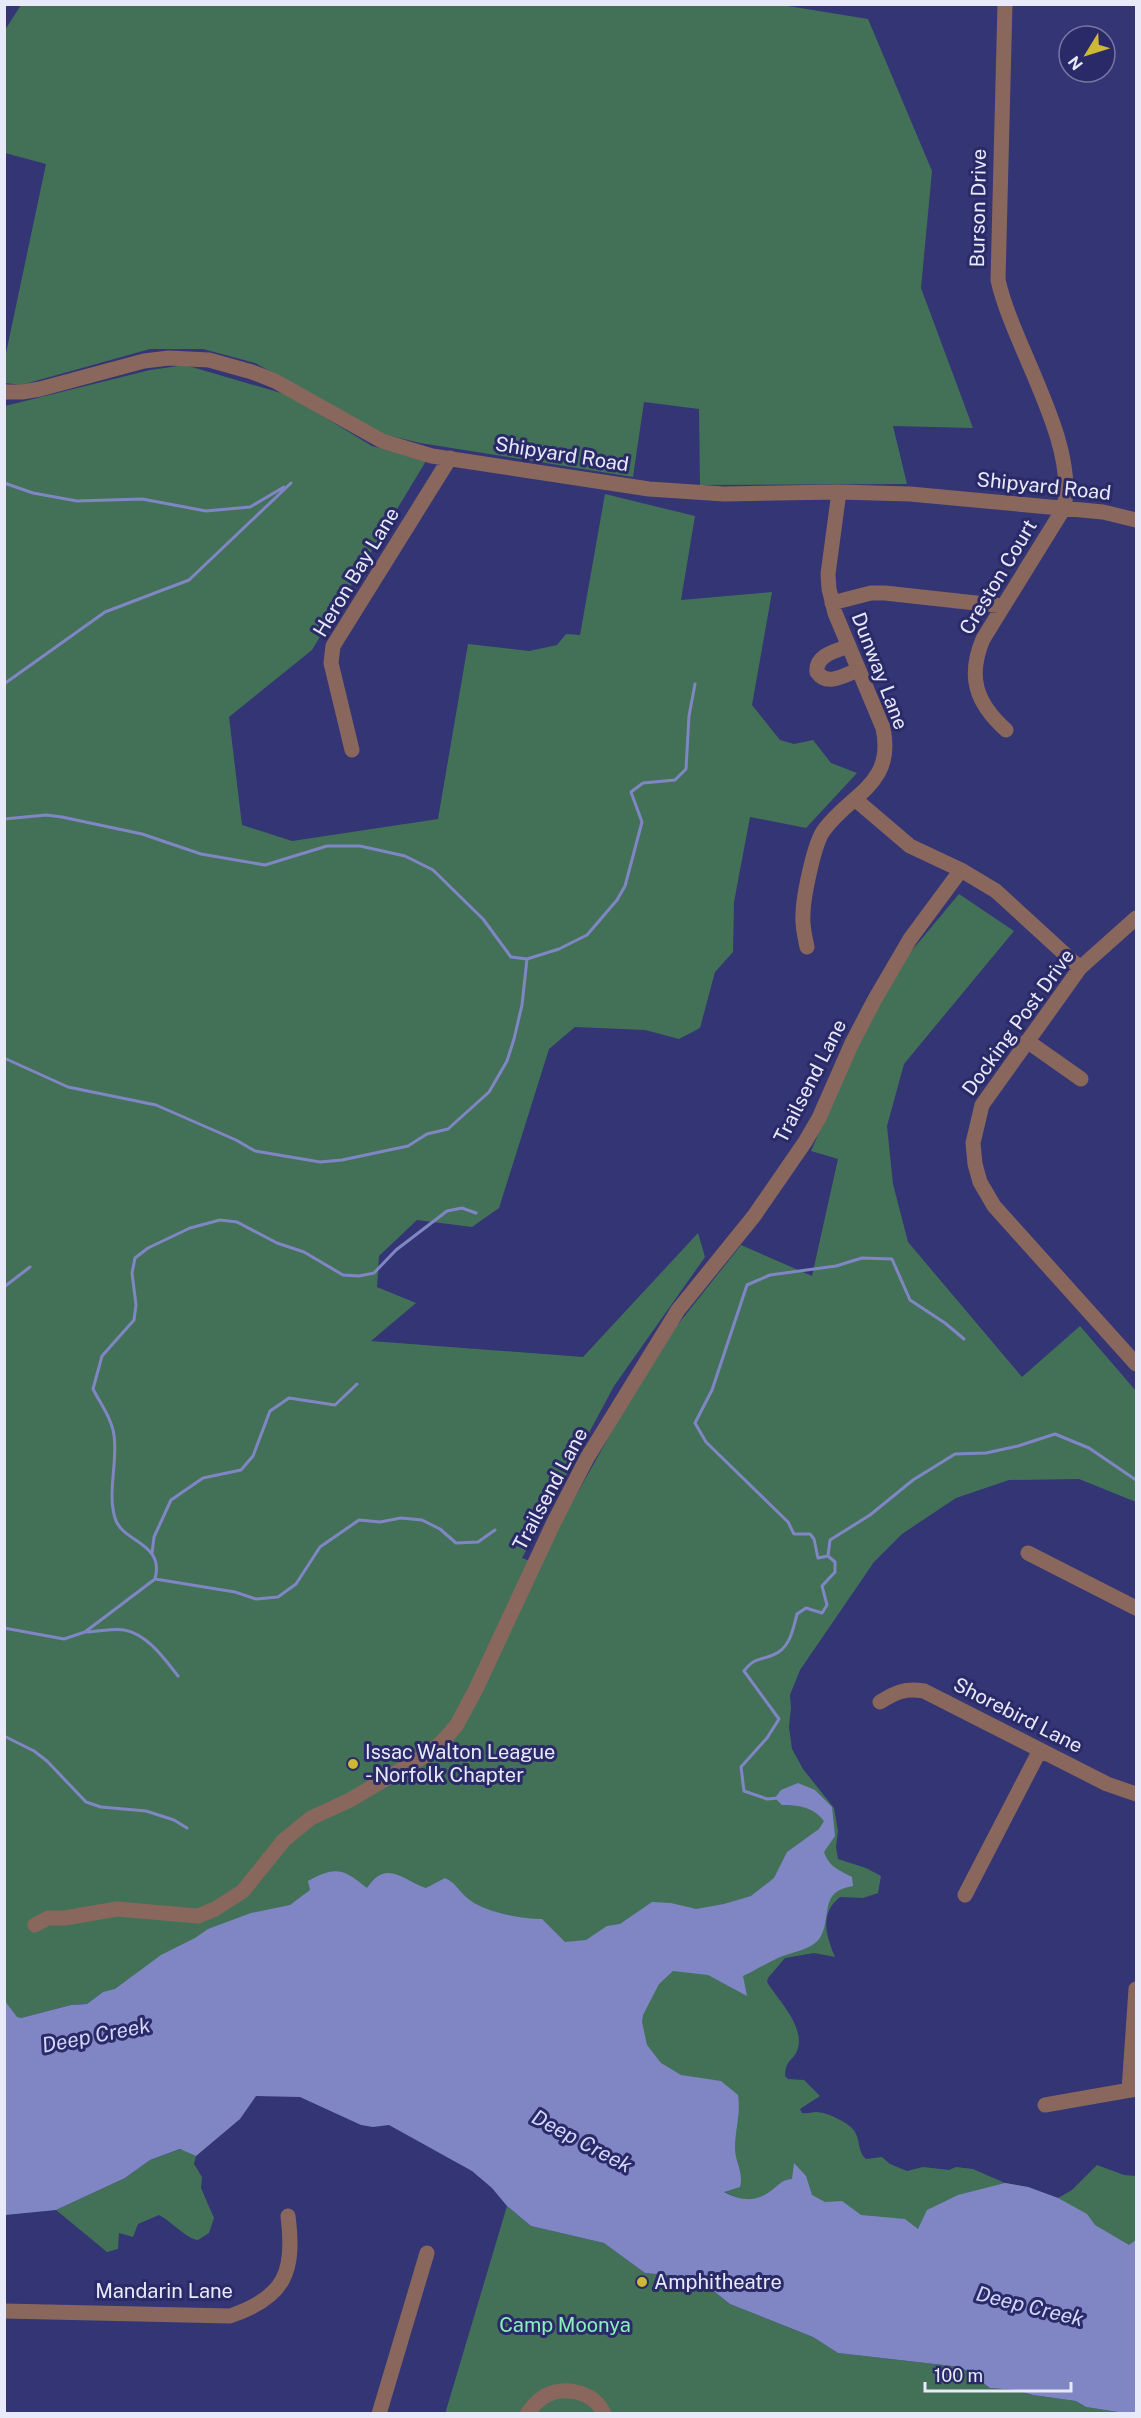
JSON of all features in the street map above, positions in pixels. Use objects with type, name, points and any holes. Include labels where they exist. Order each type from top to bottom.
[{"type":"street","name":"Burson Drive","points":[[1005,4],[998,280],[1004,303],[1049,413],[1061,454],[1067,478],[1064,508]]},
{"type":"street","name":"Shipyard Road","points":[[4,392],[22,393],[144,361],[169,358],[209,360],[275,381],[382,441],[404,449],[450,458],[649,489],[723,494],[839,492],[910,494],[1103,512],[1137,520]]},
{"type":"street","name":"Heron Bay Lane","points":[[352,750],[331,663],[333,646],[450,458]]},
{"type":"street","name":"Dunway Lane","points":[[807,947],[803,907],[819,840],[832,822],[872,784],[881,770],[885,757],[883,728],[832,603],[828,574],[839,492]]},
{"type":"street","name":"Creston Court","points":[[1006,730],[986,709],[975,683],[974,669],[977,653],[983,639],[1064,508]]},
{"type":"street","points":[[832,603],[871,593],[885,593],[1003,606]]},
{"type":"street","points":[[849,646],[822,658],[816,667],[817,672],[830,680],[858,670]]},
{"type":"street","points":[[856,800],[910,846],[961,870],[996,891],[1080,968]]},
{"type":"street","name":"Trailsend Lane","points":[[35,1925],[48,1918],[65,1918],[117,1909],[198,1916],[208,1912],[243,1891],[284,1840],[311,1818],[350,1800],[426,1755],[443,1742],[456,1726],[470,1700],[554,1522],[587,1458],[678,1310],[728,1251],[806,1142],[875,999],[910,939],[961,870]]},
{"type":"street","name":"Docking Post Drive","points":[[1137,918],[1080,968],[982,1105],[973,1143],[980,1182],[994,1206],[1137,1364]]},
{"type":"street","points":[[1027,1041],[1081,1079]]},
{"type":"street","points":[[1028,1553],[1137,1608]]},
{"type":"street","name":"Shorebird Lane","points":[[879,1702],[900,1690],[910,1688],[924,1691],[1107,1784],[1137,1794]]},
{"type":"street","points":[[965,1895],[1040,1750]]},
{"type":"street","points":[[1045,2105],[1133,2090],[1137,1989]]},
{"type":"street","name":"Mandarin Lane","points":[[4,2311],[230,2316],[262,2303],[272,2294],[285,2274],[292,2244],[288,2216]]},
{"type":"street","points":[[379,2414],[427,2253]]},
{"type":"street","points":[[527,2414],[543,2397],[553,2393],[574,2392],[588,2394],[600,2403],[604,2414]]},
{"type":"green space","points":[[776,4],[868,19],[932,171],[921,288],[973,428],[893,426],[907,484],[700,485],[699,409],[644,402],[633,477],[420,443],[383,434],[255,363],[203,349],[150,349],[21,385],[5,383],[5,358],[46,164],[5,153],[5,30],[21,5]]},
{"type":"green space","points":[[185,365],[288,395],[372,446],[426,461],[312,650],[229,717],[242,825],[292,841],[438,819],[468,644],[529,651],[557,645],[566,634],[580,635],[605,494],[695,516],[681,600],[772,592],[752,705],[780,740],[794,744],[813,740],[831,763],[857,773],[806,828],[750,817],[734,902],[733,952],[715,972],[700,1028],[679,1039],[645,1030],[575,1027],[549,1049],[499,1208],[472,1227],[417,1220],[379,1256],[377,1287],[416,1303],[371,1341],[583,1357],[698,1233],[705,1257],[614,1386],[522,1558],[538,1564],[656,1352],[741,1245],[812,1276],[838,1159],[811,1151],[883,985],[959,894],[1014,931],[904,1064],[887,1126],[893,1184],[908,1242],[1022,1377],[1080,1326],[1136,1391],[1136,1502],[1079,1479],[1009,1480],[956,1498],[902,1534],[874,1562],[800,1670],[790,1695],[789,1727],[792,1749],[803,1769],[834,1808],[838,1831],[836,1847],[838,1859],[866,1868],[881,1876],[878,1893],[863,1898],[840,1897],[833,1904],[829,1910],[826,1925],[835,1957],[814,1953],[785,1958],[767,1982],[789,2013],[799,2039],[798,2048],[788,2062],[785,2076],[788,2079],[804,2080],[820,2096],[800,2109],[802,2113],[826,2114],[848,2125],[855,2132],[861,2153],[866,2159],[882,2157],[890,2164],[907,2171],[923,2167],[949,2170],[956,2167],[973,2169],[1005,2183],[1028,2187],[1058,2198],[1072,2190],[1097,2165],[1124,2175],[1136,2176],[1136,2304],[742,2200],[723,2191],[103,1992],[87,2004],[71,2005],[21,2018],[17,2018],[5,2001],[5,406],[150,370]]},
{"type":"green space","points":[[181,2149],[196,2156],[194,2164],[202,2177],[201,2188],[214,2218],[209,2233],[198,2240],[189,2237],[159,2215],[138,2224],[133,2237],[119,2233],[118,2249],[107,2252],[56,2210],[125,2178],[150,2160]]},
{"type":"green space","name":"Camp Moonya","points":[[507,2206],[531,2226],[604,2243],[645,2273],[676,2276],[686,2282],[696,2280],[730,2304],[813,2337],[838,2353],[961,2367],[990,2388],[1016,2390],[1033,2395],[1076,2401],[1086,2407],[1124,2413],[445,2414]]},
{"type":"water","name":"Deep Creek","points":[[798,1783],[815,1790],[832,1807],[835,1836],[824,1852],[832,1865],[852,1877],[853,1886],[842,1889],[831,1898],[821,1936],[807,1948],[781,1957],[743,1976],[747,1996],[708,1975],[673,1971],[659,1984],[643,2015],[642,2022],[647,2045],[661,2063],[681,2075],[721,2081],[738,2095],[735,2148],[741,2182],[740,2187],[724,2192],[743,2199],[760,2197],[784,2181],[792,2179],[794,2163],[806,2176],[812,2195],[825,2202],[842,2201],[861,2215],[905,2219],[918,2229],[927,2210],[958,2195],[1005,2183],[1028,2187],[1058,2198],[1087,2214],[1095,2225],[1129,2245],[1136,2240],[1136,2413],[1086,2407],[1076,2401],[1033,2395],[1016,2390],[990,2388],[961,2367],[838,2353],[813,2337],[730,2304],[696,2280],[686,2282],[676,2276],[645,2273],[604,2243],[531,2226],[472,2171],[389,2125],[373,2127],[361,2125],[300,2097],[256,2096],[240,2119],[196,2156],[180,2149],[150,2160],[125,2178],[56,2210],[5,2215],[5,2001],[17,2017],[21,2018],[71,2005],[87,2004],[103,1992],[115,1989],[161,1955],[208,1929],[251,1913],[290,1905],[310,1890],[308,1881],[332,1871],[345,1873],[367,1888],[381,1874],[388,1873],[426,1888],[445,1878],[466,1897],[482,1907],[513,1916],[542,1919],[565,1942],[586,1940],[607,1926],[620,1924],[652,1902],[671,1903],[696,1909],[724,1904],[751,1896],[774,1878],[787,1852],[819,1829],[824,1821],[810,1810],[800,1806],[782,1805],[775,1798],[781,1790]]},
{"type":"waterway","points":[[4,483],[33,493],[77,501],[142,499],[206,511],[250,507],[284,487]]},
{"type":"waterway","points":[[4,684],[105,612],[189,580],[291,483]]},
{"type":"waterway","points":[[4,819],[46,815],[62,817],[142,834],[201,854],[265,865],[327,846],[360,846],[405,856],[433,870],[483,919],[511,957],[527,959],[559,949],[587,935],[617,900],[625,886],[642,822],[631,792],[643,783],[675,780],[686,769],[689,716],[695,684]]},
{"type":"waterway","points":[[4,1058],[68,1087],[156,1105],[236,1140],[255,1151],[320,1162],[342,1160],[408,1146],[427,1134],[448,1129],[489,1092],[507,1061],[514,1039],[522,1005],[527,959]]},
{"type":"waterway","points":[[155,1579],[154,1557],[149,1550],[126,1533],[115,1518],[112,1498],[115,1456],[113,1429],[93,1389],[102,1356],[134,1320],[136,1305],[132,1273],[135,1258],[148,1248],[190,1228],[220,1220],[237,1222],[277,1243],[304,1252],[343,1275],[359,1276],[374,1273],[396,1250],[447,1211],[462,1208],[476,1213]]},
{"type":"waterway","points":[[779,1798],[767,1799],[744,1791],[741,1767],[767,1738],[779,1719],[744,1671],[754,1661],[773,1655],[783,1648],[790,1638],[797,1614],[806,1608],[822,1613],[827,1605],[822,1586],[835,1572],[835,1562],[828,1556],[818,1558],[814,1539],[810,1534],[794,1534],[788,1522],[706,1442],[695,1423],[712,1390],[747,1285],[770,1275],[836,1266],[862,1258],[892,1259],[910,1300],[945,1323],[964,1339]]},
{"type":"waterway","points":[[4,1287],[30,1267]]},
{"type":"waterway","points":[[152,1553],[154,1537],[171,1500],[203,1478],[241,1470],[253,1456],[270,1411],[289,1398],[335,1405],[357,1384]]},
{"type":"waterway","points":[[828,1556],[830,1540],[870,1515],[913,1480],[955,1454],[986,1453],[1055,1434],[1089,1448],[1136,1480]]},
{"type":"waterway","points":[[4,1628],[64,1639],[85,1632],[155,1579],[235,1592],[256,1599],[278,1597],[296,1584],[320,1547],[359,1520],[380,1522],[401,1518],[422,1520],[440,1529],[456,1543],[478,1542],[495,1530]]},
{"type":"waterway","points":[[85,1632],[115,1629],[132,1632],[148,1642],[178,1676]]},
{"type":"waterway","points":[[4,1736],[34,1751],[47,1761],[86,1802],[101,1807],[146,1811],[174,1820],[187,1828]]},
{"type":"place","name":"Issac Walton League - Norfolk Chapter","points":[[353,1764]]},
{"type":"place","name":"Amphitheatre","points":[[642,2282]]}]
